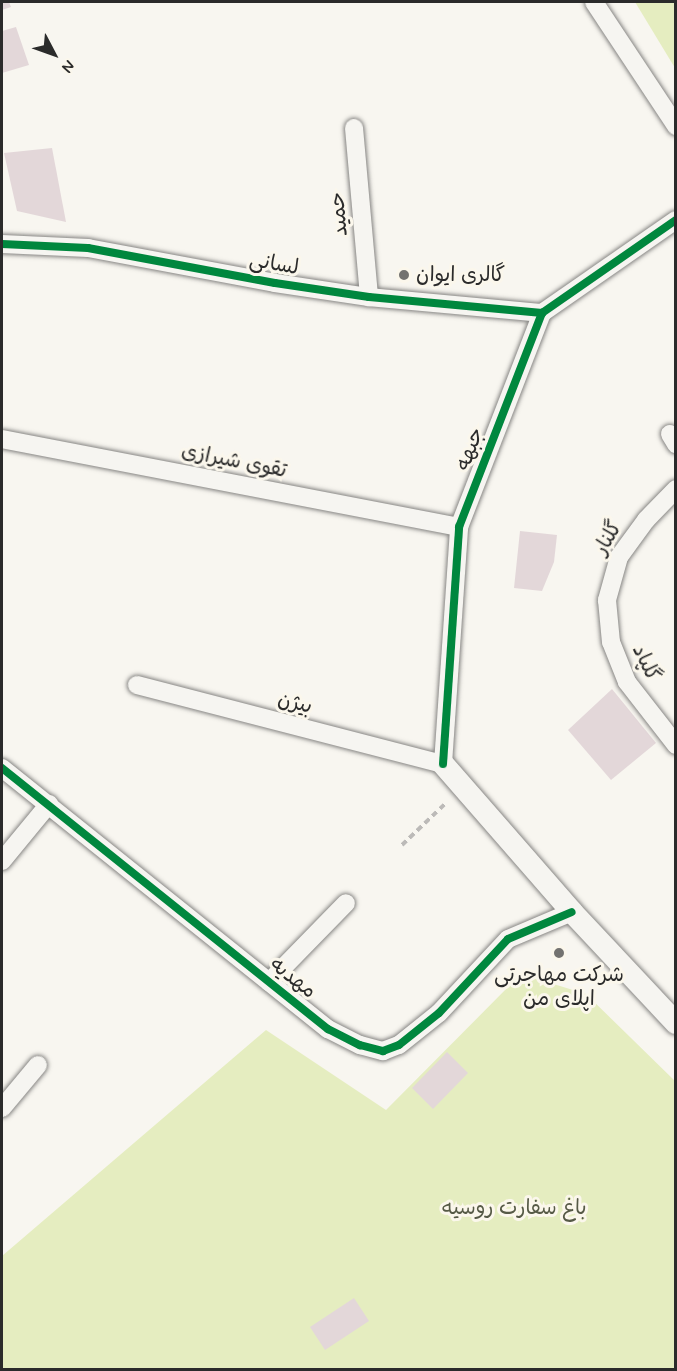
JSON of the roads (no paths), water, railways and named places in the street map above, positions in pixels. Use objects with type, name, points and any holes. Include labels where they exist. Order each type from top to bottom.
[{"type":"street","points":[[594,2],[675,126]]},
{"type":"street","name":"حمید","points":[[354,128],[369,297]]},
{"type":"street","points":[[542,313],[675,220]]},
{"type":"street","name":"لسانی","points":[[2,244],[88,248],[275,284],[369,297],[542,313]]},
{"type":"street","name":"جبهه","points":[[443,764],[459,527],[542,313]]},
{"type":"street","name":"تقوی شیرازی","points":[[2,439],[459,527]]},
{"type":"street","name":"گلنار","points":[[608,623],[609,589],[619,557],[646,520],[675,489]]},
{"type":"street","name":"گلپاد","points":[[608,623],[611,642],[627,682],[675,746]]},
{"type":"street","name":"بیژن","points":[[136,685],[443,764]]},
{"type":"street","points":[[443,764],[572,912],[675,1023]]},
{"type":"street","name":"مهدیه","points":[[2,768],[50,804],[328,1029],[360,1046],[383,1050],[399,1045],[417,1033],[508,939],[572,912]]},
{"type":"street","points":[[2,861],[50,804]]},
{"type":"street","points":[[269,982],[346,903]]},
{"type":"street","points":[[2,1108],[38,1065]]},
{"type":"place","name":"گالری ایوان","points":[[404,275]]},
{"type":"place","name":"شرکت مهاجرتی اپلای من","points":[[559,953]]},
{"type":"park label","name":"باغ سفارت روسیه","points":[[514,1208]]}]
